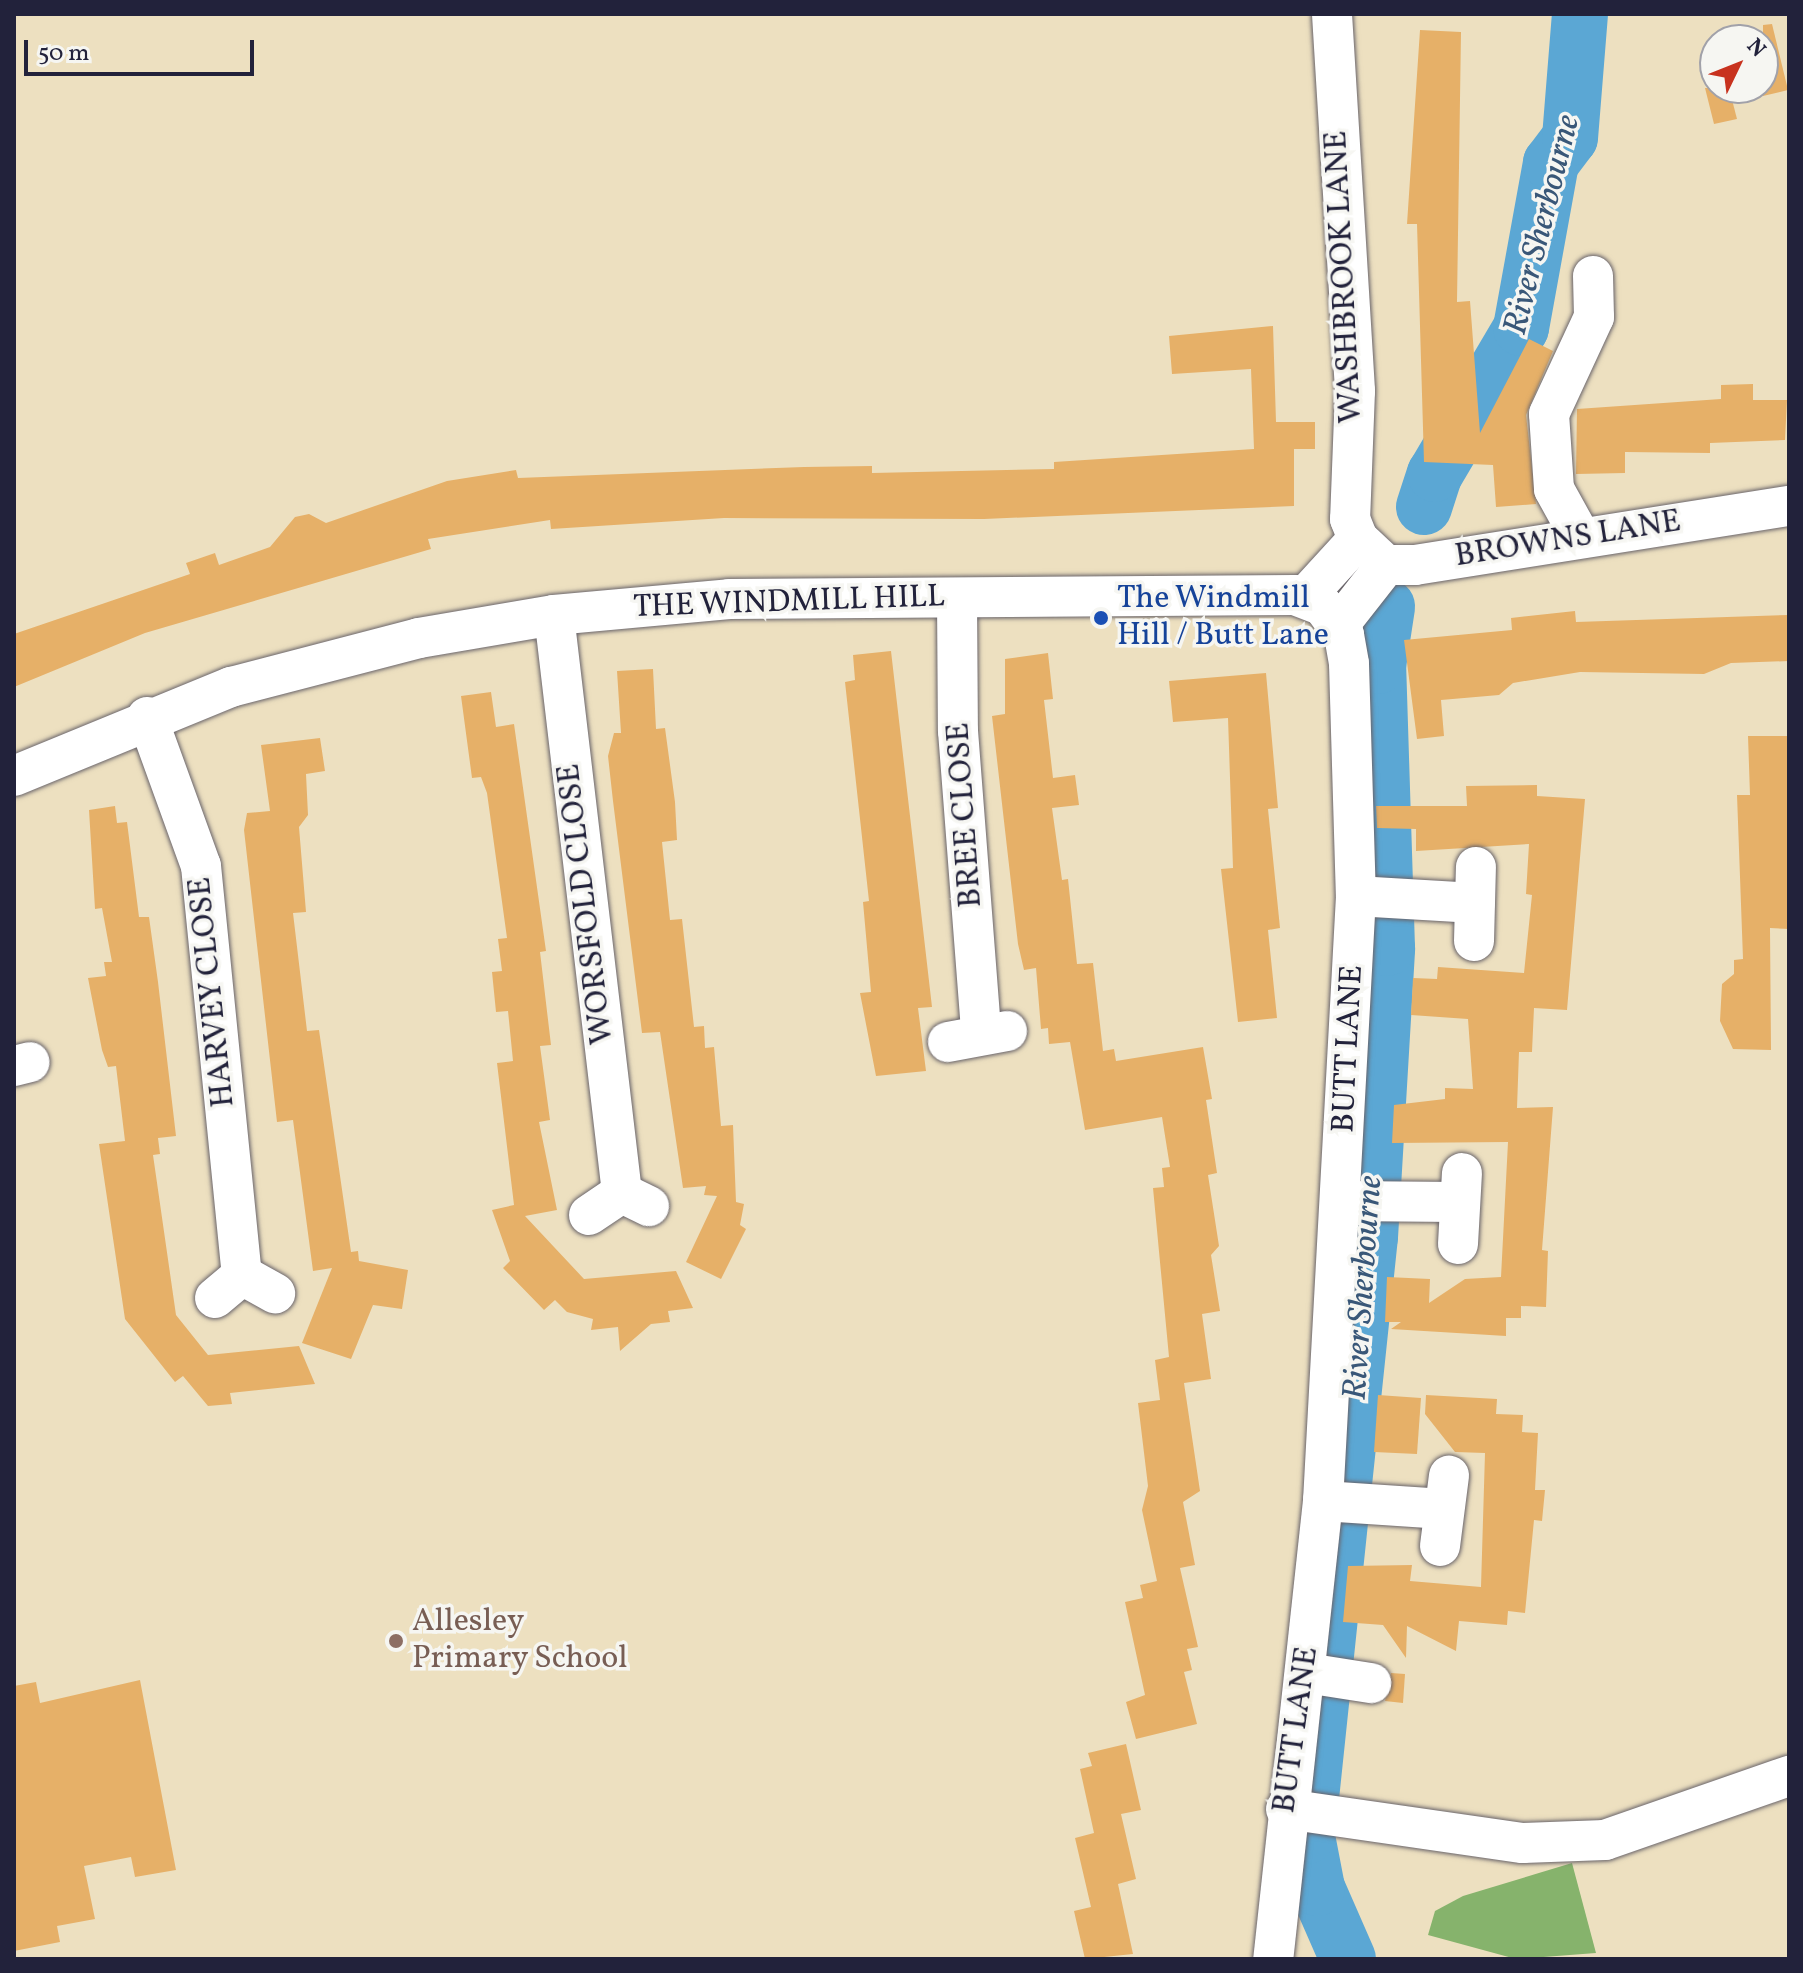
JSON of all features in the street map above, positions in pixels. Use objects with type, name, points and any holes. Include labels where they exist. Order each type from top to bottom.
[{"type":"street","name":"WASHBROOK LANE","points":[[1332,14],[1355,391],[1350,519],[1372,552]]},
{"type":"street","points":[[1581,538],[1554,489],[1549,414],[1589,332],[1593,276]]},
{"type":"street","name":"BROWNS LANE","points":[[1372,552],[1581,538],[1789,506]]},
{"type":"street","points":[[1372,552],[1339,625],[1305,597],[1372,552]]},
{"type":"street","name":"THE WINDMILL HILL","points":[[14,776],[147,717],[231,687],[419,638],[554,615],[729,599],[1305,597]]},
{"type":"street","name":"BREE CLOSE","points":[[957,598],[958,731],[979,1035]]},
{"type":"street","name":"WORSFOLD CLOSE","points":[[554,615],[636,1199],[589,1215]]},
{"type":"street","name":"BUTT LANE","points":[[1273,1959],[1329,1669],[1363,1201],[1375,897],[1351,696],[1339,625]]},
{"type":"street","name":"HARVEY CLOSE","points":[[147,717],[201,866],[244,1289]]},
{"type":"street","points":[[1375,897],[1475,904]]},
{"type":"street","points":[[1363,1201],[1460,1188],[1458,1244]]},
{"type":"street","points":[[1341,1502],[1444,1510]]},
{"type":"street","points":[[1302,1811],[1523,1843],[1605,1840],[1789,1776]]},
{"type":"green space","points":[[1572,1863],[1596,1953],[1516,1959],[1428,1935],[1435,1911],[1463,1896]]},
{"type":"building","points":[[1420,30],[1461,32],[1457,302],[1470,301],[1480,433],[1529,339],[1553,351],[1526,415],[1536,504],[1496,507],[1493,465],[1424,462],[1417,224],[1407,224]]},
{"type":"building","points":[[1779,53],[1788,90],[1779,92]]},
{"type":"building","points":[[1709,104],[1733,104],[1737,119],[1714,124]]},
{"type":"building","points":[[1273,326],[1276,422],[1315,422],[1315,449],[1294,449],[1294,506],[984,519],[724,518],[551,529],[550,520],[428,539],[431,549],[145,633],[14,687],[14,634],[190,574],[186,563],[215,553],[219,565],[270,547],[295,517],[309,514],[326,523],[447,481],[516,470],[518,478],[804,467],[872,466],[872,473],[1054,469],[1054,462],[1254,449],[1251,369],[1172,374],[1169,336]]},
{"type":"building","points":[[1753,384],[1753,400],[1787,400],[1785,440],[1710,443],[1710,453],[1625,452],[1625,473],[1576,474],[1577,409],[1721,399],[1721,385]]},
{"type":"building","points":[[1575,611],[1576,622],[1789,615],[1789,661],[1731,663],[1704,674],[1580,672],[1513,683],[1499,695],[1441,700],[1444,736],[1417,739],[1404,640],[1512,630],[1511,618]]},
{"type":"building","points":[[891,651],[932,1007],[918,1008],[926,1071],[876,1076],[860,993],[871,992],[863,902],[869,901],[845,682],[855,680],[853,655]]},
{"type":"building","points":[[1048,653],[1053,699],[1044,700],[1053,778],[1075,775],[1079,805],[1052,808],[1062,880],[1068,879],[1077,964],[1093,963],[1103,1051],[1114,1049],[1116,1061],[1203,1047],[1212,1099],[1206,1100],[1217,1173],[1208,1175],[1219,1246],[1211,1255],[1220,1311],[1202,1314],[1211,1379],[1184,1383],[1200,1491],[1183,1502],[1195,1565],[1180,1568],[1198,1647],[1187,1649],[1192,1670],[1184,1672],[1197,1724],[1136,1739],[1126,1702],[1145,1695],[1125,1602],[1143,1598],[1140,1585],[1157,1581],[1142,1510],[1148,1486],[1138,1403],[1160,1400],[1155,1360],[1169,1357],[1153,1188],[1164,1187],[1162,1168],[1170,1167],[1162,1117],[1085,1130],[1070,1042],[1049,1044],[1048,1028],[1041,1029],[1036,968],[1024,970],[1018,944],[992,716],[1005,714],[1005,659]]},
{"type":"building","points":[[653,669],[656,729],[665,728],[675,802],[677,840],[662,842],[670,920],[682,919],[694,1027],[704,1026],[705,1048],[714,1047],[721,1126],[733,1125],[736,1202],[744,1204],[740,1225],[746,1229],[721,1279],[686,1262],[717,1196],[704,1195],[706,1186],[683,1188],[660,1032],[642,1033],[613,801],[608,756],[614,733],[621,733],[617,671]]},
{"type":"building","points":[[1266,673],[1278,808],[1268,809],[1280,928],[1268,930],[1277,1018],[1238,1022],[1221,869],[1233,868],[1228,718],[1173,722],[1169,681]]},
{"type":"building","points":[[491,692],[496,727],[514,724],[546,951],[540,952],[551,1045],[540,1046],[550,1120],[539,1122],[557,1210],[525,1216],[584,1279],[676,1271],[693,1308],[668,1311],[670,1322],[651,1324],[620,1351],[618,1327],[591,1330],[593,1319],[567,1312],[555,1300],[544,1310],[503,1268],[510,1261],[492,1210],[514,1205],[497,1063],[513,1061],[508,1011],[496,1012],[492,972],[502,971],[498,939],[507,938],[487,793],[481,777],[472,778],[461,696]]},
{"type":"building","points":[[1748,736],[1789,736],[1789,929],[1770,928],[1771,1050],[1733,1049],[1720,1021],[1722,984],[1734,974],[1734,960],[1743,959],[1737,795],[1750,795]]},
{"type":"building","points":[[320,738],[325,771],[306,774],[308,815],[299,827],[306,912],[293,913],[307,1031],[319,1030],[351,1252],[358,1251],[359,1261],[408,1270],[402,1309],[373,1305],[351,1359],[302,1343],[332,1268],[313,1271],[293,1120],[277,1122],[244,830],[247,813],[270,811],[261,745]]},
{"type":"building","points":[[1537,785],[1537,796],[1585,799],[1567,1010],[1534,1008],[1532,1052],[1519,1052],[1517,1108],[1553,1107],[1542,1250],[1548,1251],[1546,1307],[1521,1306],[1521,1318],[1506,1318],[1506,1336],[1391,1329],[1401,1322],[1385,1322],[1387,1277],[1430,1279],[1429,1303],[1465,1279],[1501,1277],[1508,1142],[1392,1143],[1394,1105],[1445,1099],[1445,1088],[1473,1089],[1468,1019],[1411,1015],[1413,978],[1437,979],[1438,967],[1524,973],[1532,895],[1526,894],[1529,844],[1416,851],[1416,829],[1377,828],[1376,806],[1467,806],[1466,786]]},
{"type":"building","points":[[115,806],[117,823],[127,822],[139,917],[149,917],[158,982],[176,1136],[158,1138],[160,1154],[153,1155],[176,1315],[208,1355],[299,1346],[315,1384],[230,1393],[232,1404],[208,1406],[183,1376],[175,1382],[125,1319],[99,1144],[125,1141],[116,1066],[108,1067],[102,1050],[88,978],[106,976],[104,962],[112,962],[102,908],[95,909],[89,810]]},
{"type":"building","points":[[1378,1395],[1421,1398],[1417,1454],[1374,1452]]},
{"type":"building","points":[[1426,1395],[1497,1399],[1496,1414],[1523,1415],[1522,1432],[1538,1433],[1535,1490],[1545,1490],[1542,1521],[1534,1520],[1525,1613],[1508,1611],[1507,1625],[1459,1621],[1456,1651],[1407,1626],[1406,1658],[1383,1625],[1343,1622],[1348,1566],[1412,1565],[1410,1581],[1481,1587],[1485,1453],[1455,1452],[1425,1414]]},
{"type":"building","points":[[1391,1673],[1405,1674],[1403,1703],[1385,1701]]},
{"type":"building","points":[[140,1680],[176,1870],[135,1877],[131,1857],[84,1866],[95,1919],[57,1926],[60,1942],[14,1951],[14,1686],[36,1682],[40,1703]]},
{"type":"building","points":[[1126,1744],[1141,1810],[1121,1814],[1136,1879],[1118,1884],[1133,1954],[1085,1959],[1074,1911],[1091,1907],[1075,1838],[1094,1833],[1080,1769],[1092,1766],[1088,1753]]},
{"type":"waterway","name":"River Sherbourne","points":[[1424,507],[1435,474],[1521,328],[1551,163],[1570,138],[1580,14]]},
{"type":"waterway","name":"River Sherbourne","points":[[1348,1959],[1317,1888],[1307,1836],[1370,1237],[1387,948],[1378,666],[1387,607]]},
{"type":"place","name":"The Windmill Hill / Butt Lane","points":[[1101,618]]},
{"type":"place","name":"Allesley Primary School","points":[[396,1641]]}]
